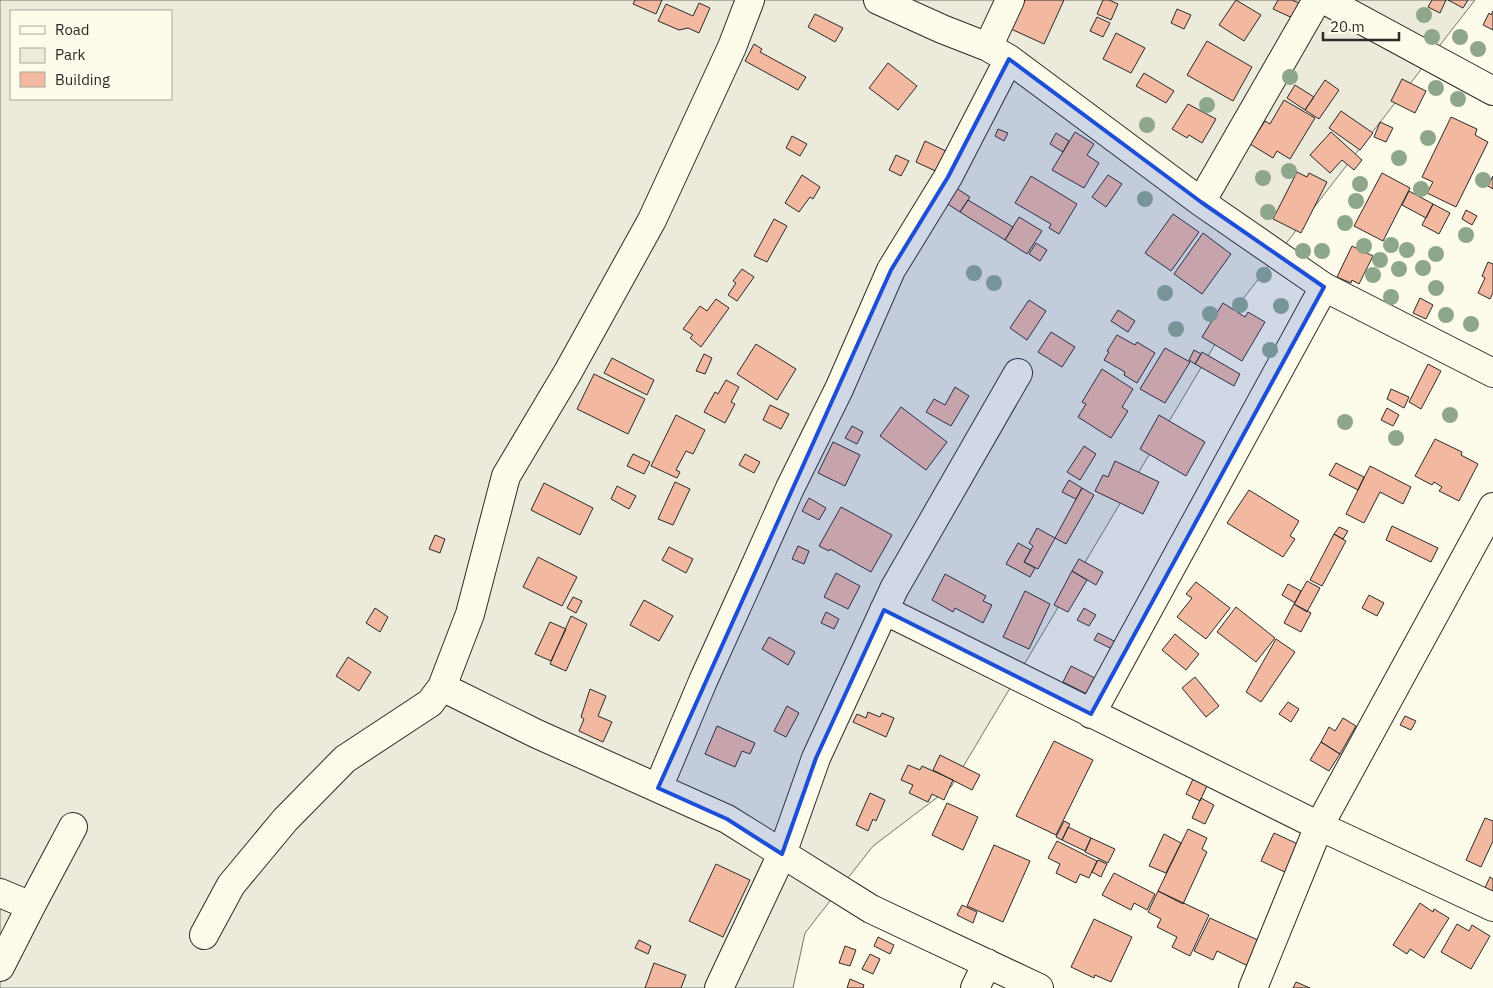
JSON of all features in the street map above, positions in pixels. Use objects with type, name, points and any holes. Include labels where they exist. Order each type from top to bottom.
[{"type":"street","points":[[204,935],[231,885],[285,820],[345,759],[430,702],[442,687],[470,614],[506,476],[568,372],[652,220],[732,47],[750,0]]},
{"type":"street","points":[[878,0],[998,53],[1201,202],[1324,287],[1493,373]]},
{"type":"street","points":[[658,788],[790,488],[839,389],[891,270],[948,177],[998,53],[1010,0]]},
{"type":"street","points":[[1201,202],[1318,0]]},
{"type":"street","points":[[1325,0],[1493,91]]},
{"type":"street","points":[[1091,714],[1324,287]]},
{"type":"street","points":[[719,988],[782,854],[816,758],[894,589],[1018,373]]},
{"type":"street","points":[[1253,988],[1319,826],[1493,507]]},
{"type":"street","points":[[884,610],[1319,826],[1493,907]]},
{"type":"street","points":[[442,687],[537,734],[727,818],[871,909],[1038,988]]},
{"type":"street","points":[[0,967],[73,827]]},
{"type":"street","points":[[0,893],[31,906]]},
{"type":"street","points":[[975,988],[987,963]]},
{"type":"highlighted area","points":[[1009,59],[1201,202],[1324,287],[1091,714],[884,610],[816,758],[782,854],[727,819],[658,788],[891,270],[948,177]]},
{"type":"green space","points":[[0,0],[1475,0],[1239,304],[951,787],[873,846],[805,933],[793,988],[0,988]]},
{"type":"building","points":[[635,0],[662,0],[656,14],[633,4]]},
{"type":"building","points":[[1025,0],[1064,0],[1044,44],[1011,29]]},
{"type":"building","points":[[1103,0],[1109,0],[1118,4],[1111,20],[1097,14]]},
{"type":"building","points":[[1236,0],[1261,15],[1244,41],[1219,25]]},
{"type":"building","points":[[1278,0],[1292,0],[1304,5],[1297,20],[1273,9]]},
{"type":"building","points":[[1432,0],[1446,0],[1440,13],[1428,7]]},
{"type":"building","points":[[1448,0],[1468,0],[1463,8]]},
{"type":"building","points":[[699,3],[710,8],[699,33],[688,28],[679,30],[658,21],[666,4],[693,16]]},
{"type":"building","points":[[1177,9],[1191,15],[1184,29],[1171,23]]},
{"type":"building","points":[[1493,11],[1493,30],[1483,25],[1489,13],[1491,15]]},
{"type":"building","points":[[815,14],[843,28],[835,42],[808,27]]},
{"type":"building","points":[[1097,17],[1110,23],[1103,37],[1090,31]]},
{"type":"building","points":[[1116,33],[1145,48],[1131,73],[1103,59]]},
{"type":"building","points":[[1207,41],[1252,67],[1233,101],[1187,75]]},
{"type":"building","points":[[754,44],[762,49],[760,52],[806,77],[798,90],[745,61]]},
{"type":"building","points":[[888,63],[917,86],[898,110],[869,88]]},
{"type":"building","points":[[1144,73],[1174,91],[1166,103],[1136,86]]},
{"type":"building","points":[[1402,79],[1426,91],[1415,113],[1391,101]]},
{"type":"building","points":[[1325,80],[1339,90],[1319,119],[1305,110]]},
{"type":"building","points":[[1295,85],[1314,97],[1305,110],[1287,98]]},
{"type":"building","points":[[1284,100],[1315,118],[1290,159],[1277,151],[1273,158],[1250,144],[1265,121],[1270,124]]},
{"type":"building","points":[[1188,104],[1216,119],[1202,143],[1189,135],[1187,138],[1172,129]]},
{"type":"building","points":[[1341,111],[1373,133],[1360,150],[1329,128]]},
{"type":"building","points":[[1451,117],[1477,129],[1475,135],[1488,142],[1456,207],[1427,193],[1433,182],[1422,177]]},
{"type":"building","points":[[1380,122],[1393,128],[1386,142],[1374,137]]},
{"type":"building","points":[[998,129],[1008,133],[1004,141],[995,136]]},
{"type":"building","points":[[1075,132],[1094,144],[1087,155],[1099,163],[1084,188],[1052,170]]},
{"type":"building","points":[[1331,132],[1362,160],[1354,170],[1342,160],[1330,173],[1310,155]]},
{"type":"building","points":[[1056,133],[1069,141],[1063,152],[1050,144]]},
{"type":"building","points":[[792,136],[807,144],[800,156],[786,148]]},
{"type":"building","points":[[925,141],[950,153],[940,173],[916,162]]},
{"type":"building","points":[[896,155],[909,161],[901,176],[889,170]]},
{"type":"building","points":[[1297,172],[1307,177],[1309,173],[1327,182],[1301,233],[1273,219]]},
{"type":"building","points":[[1382,173],[1410,188],[1383,241],[1354,226]]},
{"type":"building","points":[[802,175],[820,187],[813,199],[810,197],[799,212],[785,203]]},
{"type":"building","points":[[1108,175],[1122,184],[1106,207],[1092,197]]},
{"type":"building","points":[[1031,176],[1077,204],[1059,234],[1049,228],[1051,224],[1015,203]]},
{"type":"building","points":[[1493,176],[1493,189],[1488,186]]},
{"type":"building","points":[[953,186],[970,197],[960,212],[943,201]]},
{"type":"building","points":[[1409,191],[1433,204],[1426,218],[1402,205]]},
{"type":"building","points":[[968,200],[1013,227],[1005,240],[960,212]]},
{"type":"building","points":[[1433,204],[1450,213],[1439,234],[1422,225]]},
{"type":"building","points":[[1466,210],[1477,216],[1472,225],[1462,219]]},
{"type":"building","points":[[1173,214],[1199,232],[1171,271],[1145,253]]},
{"type":"building","points":[[1019,217],[1042,231],[1027,254],[1005,240]]},
{"type":"building","points":[[774,219],[787,226],[767,262],[754,256]]},
{"type":"building","points":[[1203,233],[1231,254],[1202,294],[1174,274]]},
{"type":"building","points":[[1036,243],[1047,250],[1040,261],[1029,254]]},
{"type":"building","points":[[1352,246],[1373,256],[1359,284],[1352,280],[1351,283],[1337,277]]},
{"type":"building","points":[[1488,262],[1493,264],[1493,293],[1490,299],[1478,293],[1485,278],[1482,276]]},
{"type":"building","points":[[742,269],[754,277],[737,301],[728,295],[736,283],[733,281]]},
{"type":"building","points":[[1420,298],[1433,305],[1426,319],[1413,313]]},
{"type":"building","points":[[716,299],[729,308],[701,347],[690,338],[693,335],[683,329],[700,306],[707,311]]},
{"type":"building","points":[[1029,300],[1046,311],[1027,340],[1010,328]]},
{"type":"building","points":[[1223,303],[1245,317],[1248,312],[1265,322],[1242,361],[1202,337]]},
{"type":"building","points":[[1118,310],[1135,321],[1128,332],[1111,321]]},
{"type":"building","points":[[1051,332],[1075,347],[1062,367],[1038,352]]},
{"type":"building","points":[[1117,335],[1135,345],[1137,342],[1155,353],[1137,383],[1124,375],[1125,372],[1104,360]]},
{"type":"building","points":[[756,344],[796,369],[777,400],[737,374]]},
{"type":"building","points":[[1165,348],[1190,362],[1165,403],[1140,389]]},
{"type":"building","points":[[1194,350],[1201,354],[1195,364],[1189,360]]},
{"type":"building","points":[[1202,352],[1240,374],[1234,386],[1195,364]]},
{"type":"building","points":[[704,354],[712,358],[705,374],[696,371]]},
{"type":"building","points":[[612,358],[654,380],[647,395],[604,373]]},
{"type":"building","points":[[1428,364],[1441,371],[1421,409],[1409,402]]},
{"type":"building","points":[[1102,369],[1133,389],[1122,407],[1128,411],[1111,438],[1078,417],[1086,404],[1082,402]]},
{"type":"building","points":[[594,374],[645,399],[628,434],[577,409]]},
{"type":"building","points":[[726,380],[739,387],[731,402],[735,404],[725,423],[704,412],[715,392],[718,394]]},
{"type":"building","points":[[955,387],[969,396],[951,426],[926,412],[934,399],[945,405]]},
{"type":"building","points":[[1391,389],[1409,397],[1404,408],[1387,399]]},
{"type":"building","points":[[770,405],[789,414],[781,429],[763,420]]},
{"type":"building","points":[[901,407],[947,442],[926,470],[880,436]]},
{"type":"building","points":[[1387,408],[1399,415],[1393,426],[1381,420]]},
{"type":"building","points":[[676,415],[705,430],[693,454],[686,451],[676,470],[680,472],[677,478],[651,466]]},
{"type":"building","points":[[1159,415],[1205,442],[1186,476],[1140,449]]},
{"type":"building","points":[[852,426],[863,432],[857,444],[845,438]]},
{"type":"building","points":[[1435,439],[1462,452],[1461,455],[1478,464],[1459,501],[1439,491],[1442,487],[1434,482],[1432,485],[1415,476]]},
{"type":"building","points":[[833,442],[860,455],[845,486],[818,473]]},
{"type":"building","points":[[1084,446],[1096,454],[1080,480],[1067,472]]},
{"type":"building","points":[[633,454],[650,462],[644,474],[627,466]]},
{"type":"building","points":[[745,454],[760,462],[754,473],[739,465]]},
{"type":"building","points":[[1115,461],[1159,482],[1143,514],[1095,491],[1103,475],[1108,477]]},
{"type":"building","points":[[1336,463],[1364,477],[1358,490],[1329,475]]},
{"type":"building","points":[[1370,466],[1411,487],[1403,504],[1380,492],[1364,523],[1346,514]]},
{"type":"building","points":[[1069,480],[1082,488],[1076,499],[1062,492]]},
{"type":"building","points":[[675,482],[690,489],[673,525],[658,519]]},
{"type":"building","points":[[544,483],[593,508],[580,535],[531,510]]},
{"type":"building","points":[[617,486],[636,496],[629,509],[611,499]]},
{"type":"building","points":[[1082,488],[1094,495],[1066,544],[1055,538]]},
{"type":"building","points":[[1249,490],[1299,521],[1290,536],[1295,539],[1283,557],[1227,523]]},
{"type":"building","points":[[809,498],[826,508],[819,520],[802,511]]},
{"type":"building","points":[[841,507],[892,535],[871,572],[830,549],[829,551],[819,546]]},
{"type":"building","points":[[1392,526],[1438,548],[1431,562],[1386,540]]},
{"type":"building","points":[[1339,527],[1348,531],[1343,539],[1334,534]]},
{"type":"building","points":[[1037,528],[1055,538],[1038,569],[1024,562],[1033,546],[1029,543]]},
{"type":"building","points":[[1334,534],[1346,541],[1322,586],[1310,580]]},
{"type":"building","points":[[435,535],[445,539],[440,553],[429,549]]},
{"type":"building","points":[[1018,543],[1031,550],[1024,562],[1035,568],[1030,577],[1006,564]]},
{"type":"building","points":[[798,546],[809,551],[804,564],[792,559]]},
{"type":"building","points":[[669,547],[693,559],[686,573],[662,560]]},
{"type":"building","points":[[538,557],[577,577],[562,606],[523,587]]},
{"type":"building","points":[[1079,559],[1103,572],[1096,585],[1072,571]]},
{"type":"building","points":[[1072,571],[1087,580],[1068,612],[1054,605]]},
{"type":"building","points":[[836,573],[860,586],[848,609],[824,597]]},
{"type":"building","points":[[945,574],[986,596],[983,601],[992,605],[983,623],[955,608],[953,612],[932,600]]},
{"type":"building","points":[[1307,581],[1320,588],[1307,612],[1294,604]]},
{"type":"building","points":[[1196,582],[1230,608],[1206,639],[1177,617],[1192,598],[1186,594]]},
{"type":"building","points":[[1288,584],[1301,591],[1295,603],[1282,595]]},
{"type":"building","points":[[1025,591],[1050,604],[1029,649],[1003,637]]},
{"type":"building","points":[[1369,595],[1384,603],[1377,616],[1362,608]]},
{"type":"building","points":[[573,597],[582,601],[576,613],[567,608]]},
{"type":"building","points":[[644,600],[673,616],[659,641],[630,625]]},
{"type":"building","points":[[1294,604],[1311,613],[1301,632],[1284,623]]},
{"type":"building","points":[[1236,607],[1275,638],[1256,662],[1217,632]]},
{"type":"building","points":[[375,608],[388,617],[380,632],[366,623]]},
{"type":"building","points":[[1084,608],[1096,615],[1089,626],[1077,620]]},
{"type":"building","points":[[826,612],[839,619],[834,629],[821,623]]},
{"type":"building","points":[[571,616],[587,624],[566,671],[550,664]]},
{"type":"building","points":[[550,622],[566,629],[551,661],[535,654]]},
{"type":"building","points":[[1098,633],[1120,644],[1116,651],[1094,640]]},
{"type":"building","points":[[1175,634],[1199,654],[1186,670],[1162,650]]},
{"type":"building","points":[[769,637],[795,652],[788,665],[762,649]]},
{"type":"building","points":[[1276,639],[1295,652],[1261,702],[1246,692]]},
{"type":"building","points":[[348,657],[371,672],[359,691],[336,676]]},
{"type":"building","points":[[1071,666],[1099,680],[1091,696],[1063,682]]},
{"type":"building","points":[[1195,677],[1219,706],[1206,717],[1182,688]]},
{"type":"building","points":[[590,689],[606,696],[598,716],[612,722],[603,742],[579,731],[584,719],[581,717]]},
{"type":"building","points":[[1288,702],[1299,709],[1291,722],[1279,714]]},
{"type":"building","points":[[787,706],[799,713],[786,737],[774,731]]},
{"type":"building","points":[[868,712],[880,717],[882,713],[894,718],[886,737],[853,722],[857,714],[866,718]]},
{"type":"building","points":[[1405,716],[1416,721],[1411,730],[1400,725]]},
{"type":"building","points":[[1343,718],[1356,726],[1340,754],[1321,742],[1329,727],[1335,731]]},
{"type":"building","points":[[717,726],[755,743],[750,754],[742,751],[735,767],[705,754]]},
{"type":"building","points":[[1054,741],[1093,760],[1056,835],[1016,816]]},
{"type":"building","points":[[1321,742],[1340,754],[1329,771],[1310,760]]},
{"type":"building","points":[[940,755],[980,775],[972,790],[933,770]]},
{"type":"building","points":[[908,765],[920,770],[922,766],[953,780],[944,800],[932,794],[928,802],[909,793],[913,785],[901,780]]},
{"type":"building","points":[[1193,779],[1207,786],[1200,801],[1186,794]]},
{"type":"building","points":[[870,793],[885,800],[876,821],[873,819],[868,831],[856,825]]},
{"type":"building","points":[[1201,798],[1214,805],[1205,824],[1192,818]]},
{"type":"building","points":[[947,803],[978,817],[963,850],[932,835]]},
{"type":"building","points":[[1485,818],[1493,821],[1493,841],[1481,867],[1466,860]]},
{"type":"building","points":[[1064,821],[1070,824],[1062,840],[1056,837]]},
{"type":"building","points":[[1068,827],[1091,838],[1085,851],[1062,840]]},
{"type":"building","points":[[1188,829],[1207,838],[1202,849],[1207,852],[1183,904],[1158,891]]},
{"type":"building","points":[[1274,833],[1302,846],[1289,874],[1261,861]]},
{"type":"building","points":[[1164,834],[1181,843],[1166,873],[1149,866]]},
{"type":"building","points":[[1091,838],[1115,849],[1108,863],[1085,852]]},
{"type":"building","points":[[1057,841],[1097,861],[1089,878],[1080,874],[1076,883],[1056,873],[1060,864],[1048,858]]},
{"type":"building","points":[[994,845],[1030,861],[1003,922],[967,906]]},
{"type":"building","points":[[1098,860],[1107,864],[1101,877],[1092,872]]},
{"type":"building","points":[[716,864],[750,880],[723,937],[689,921]]},
{"type":"building","points":[[1114,873],[1155,894],[1147,910],[1134,903],[1131,910],[1102,895]]},
{"type":"building","points":[[1490,877],[1493,879],[1493,894],[1484,890]]},
{"type":"building","points":[[1158,891],[1209,915],[1190,956],[1172,947],[1177,937],[1157,927],[1161,919],[1148,912]]},
{"type":"building","points":[[1420,903],[1433,912],[1434,909],[1449,918],[1424,958],[1410,949],[1407,954],[1393,945]]},
{"type":"building","points":[[962,905],[977,912],[973,923],[957,915]]},
{"type":"building","points":[[1210,918],[1262,942],[1250,967],[1217,951],[1213,960],[1194,951]]},
{"type":"building","points":[[1094,919],[1132,937],[1111,982],[1095,975],[1094,978],[1071,967]]},
{"type":"building","points":[[1457,924],[1469,931],[1472,925],[1490,936],[1471,969],[1441,952]]},
{"type":"building","points":[[878,937],[894,945],[890,954],[874,946]]},
{"type":"building","points":[[639,940],[651,946],[648,954],[635,948]]},
{"type":"building","points":[[845,946],[856,950],[850,966],[839,963]]},
{"type":"building","points":[[870,954],[880,959],[873,974],[862,969]]},
{"type":"building","points":[[654,963],[686,975],[681,988],[645,988]]},
{"type":"building","points":[[850,979],[864,985],[863,988],[847,988]]},
{"type":"building","points":[[1296,982],[1310,988],[1293,988]]}]
